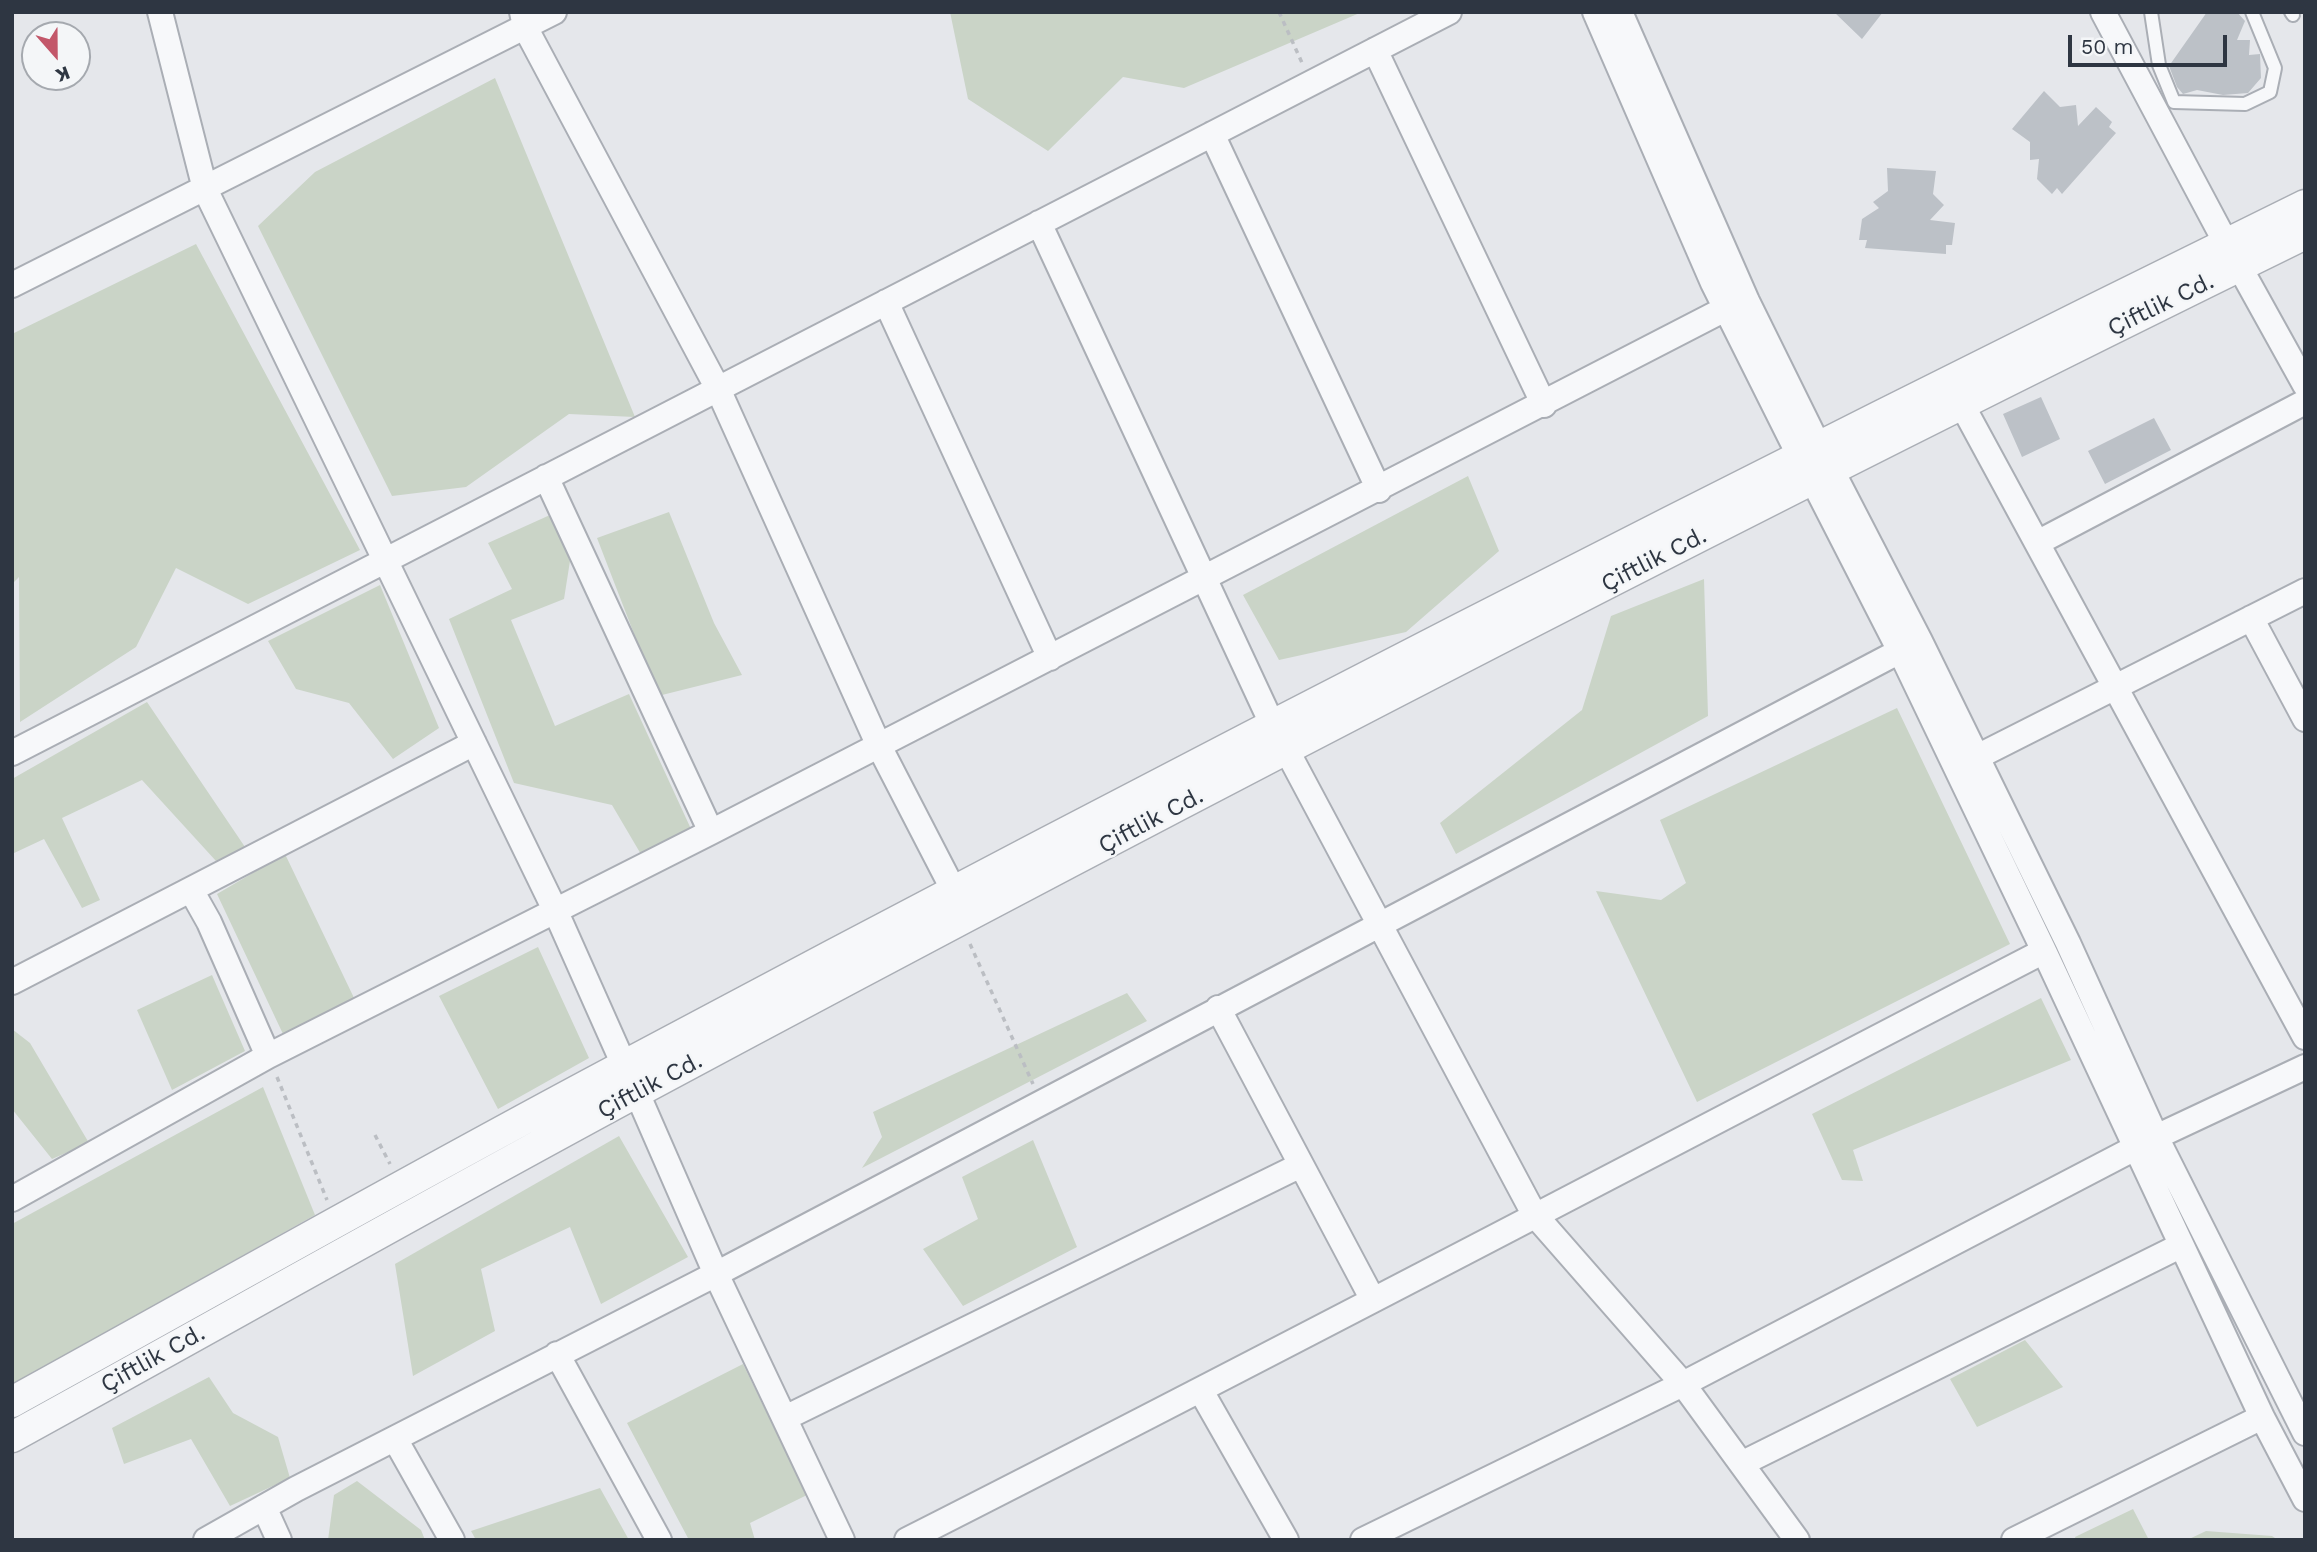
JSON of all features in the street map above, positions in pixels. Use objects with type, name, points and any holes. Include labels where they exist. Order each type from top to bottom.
[{"type":"street","points":[[160,12],[205,189],[555,910],[716,1274],[842,1540]]},
{"type":"street","points":[[12,285],[205,189],[524,19],[554,12]]},
{"type":"street","points":[[12,753],[1449,12]]},
{"type":"street","points":[[1595,12],[1725,309],[1815,462],[1977,757],[2068,943],[2146,1142],[2180,1247],[2305,1499]]},
{"type":"street","points":[[1620,12],[1900,651],[2044,951],[2305,1433]]},
{"type":"street","points":[[2103,12],[2305,385]]},
{"type":"street","points":[[524,19],[718,389],[880,746],[955,893]]},
{"type":"street","points":[[1375,50],[1544,405]]},
{"type":"street","points":[[1212,134],[1379,489]]},
{"type":"street","name":"Çiftlik Cd.","points":[[1815,462],[1961,403],[2233,255],[2305,205]]},
{"type":"street","points":[[1039,223],[1280,737],[1377,924],[1534,1214],[1683,1384],[1797,1540]]},
{"type":"street","name":"Çiftlik Cd.","points":[[12,1402],[624,1065],[955,893],[1280,737],[1815,462],[2233,255],[2305,234]]},
{"type":"street","points":[[886,302],[1049,659]]},
{"type":"street","points":[[12,1199],[268,1056],[880,746],[1544,405],[1725,309]]},
{"type":"street","points":[[2037,543],[2305,402]]},
{"type":"street","points":[[1961,403],[2305,1037]]},
{"type":"street","points":[[546,477],[711,832]]},
{"type":"street","points":[[1977,757],[2305,591]]},
{"type":"street","points":[[2251,618],[2305,719]]},
{"type":"street","points":[[206,1540],[395,1438],[716,1274],[1900,651]]},
{"type":"street","name":"Çiftlik Cd.","points":[[12,1437],[636,1093],[959,922],[1280,737]]},
{"type":"street","points":[[12,982],[474,743]]},
{"type":"street","points":[[191,890],[209,922],[268,1056]]},
{"type":"street","points":[[907,1540],[1201,1391],[1534,1214],[2044,951]]},
{"type":"street","points":[[1218,1008],[1373,1300]]},
{"type":"street","points":[[1363,1540],[1683,1384],[2146,1142],[2305,1067]]},
{"type":"street","points":[[785,1418],[1301,1165]]},
{"type":"street","points":[[1743,1463],[2180,1247]]},
{"type":"street","points":[[557,1354],[659,1540]]},
{"type":"street","points":[[1201,1391],[1286,1540]]},
{"type":"street","points":[[2014,1540],[2262,1417]]},
{"type":"street","points":[[395,1438],[452,1540]]},
{"type":"street","points":[[264,1507],[279,1540]]},
{"type":"lane","points":[[2151,12],[2159,65],[2174,102],[2245,104],[2270,92],[2275,68],[2252,12]]},
{"type":"path","points":[[1279,12],[1311,82]]},
{"type":"path","points":[[959,922],[1041,1102]]},
{"type":"path","points":[[268,1056],[336,1224]]},
{"type":"path","points":[[374,1135],[403,1187]]},
{"type":"shaded area","points":[[950,12],[1362,12],[1184,88],[1123,77],[1048,151],[968,99]]},
{"type":"shaded area","points":[[495,78],[635,417],[569,414],[466,487],[392,496],[258,226],[315,172]]},
{"type":"shaded area","points":[[196,244],[360,550],[248,604],[176,568],[136,647],[20,722],[19,577],[12,584],[12,334]]},
{"type":"shaded area","points":[[1468,476],[1499,551],[1406,632],[1279,660],[1243,595]]},
{"type":"shaded area","points":[[669,512],[714,623],[742,675],[658,696],[597,538]]},
{"type":"shaded area","points":[[550,515],[570,561],[564,599],[511,620],[555,726],[629,694],[691,829],[642,856],[612,805],[514,783],[449,619],[512,589],[488,543]]},
{"type":"shaded area","points":[[1704,579],[1708,716],[1456,854],[1440,823],[1582,710],[1611,616]]},
{"type":"shaded area","points":[[380,585],[439,728],[393,759],[349,703],[296,689],[268,641]]},
{"type":"shaded area","points":[[147,702],[245,847],[216,861],[142,780],[62,818],[100,900],[82,908],[44,839],[12,854],[12,779]]},
{"type":"shaded area","points":[[1897,708],[2010,944],[1697,1102],[1596,891],[1661,900],[1686,883],[1660,820]]},
{"type":"shaded area","points":[[285,854],[355,1000],[283,1034],[217,894]]},
{"type":"shaded area","points":[[538,947],[589,1058],[498,1109],[439,996]]},
{"type":"shaded area","points":[[212,975],[245,1051],[172,1090],[137,1010]]},
{"type":"shaded area","points":[[1127,993],[1147,1021],[862,1168],[882,1137],[873,1112]]},
{"type":"shaded area","points":[[2041,998],[2071,1060],[1853,1150],[1863,1181],[1842,1180],[1812,1114]]},
{"type":"shaded area","points":[[12,1029],[30,1043],[89,1143],[52,1159],[12,1109]]},
{"type":"shaded area","points":[[263,1087],[315,1215],[12,1385],[12,1224]]},
{"type":"shaded area","points":[[619,1136],[688,1257],[601,1304],[570,1227],[481,1269],[495,1331],[413,1376],[395,1264]]},
{"type":"shaded area","points":[[1033,1140],[1077,1247],[963,1306],[923,1249],[978,1219],[962,1177]]},
{"type":"shaded area","points":[[2025,1340],[2063,1387],[1977,1427],[1950,1379]]},
{"type":"shaded area","points":[[743,1364],[807,1495],[750,1523],[755,1540],[689,1540],[627,1423]]},
{"type":"shaded area","points":[[209,1377],[233,1413],[278,1437],[290,1478],[230,1506],[191,1439],[124,1464],[112,1428]]},
{"type":"shaded area","points":[[357,1481],[421,1530],[425,1540],[328,1540],[334,1495]]},
{"type":"shaded area","points":[[600,1488],[629,1540],[476,1540],[471,1531]]},
{"type":"shaded area","points":[[2133,1509],[2149,1540],[2076,1540],[2075,1537]]},
{"type":"shaded area","points":[[2206,1531],[2272,1536],[2278,1540],[2187,1540]]},
{"type":"building","points":[[1834,12],[1883,12],[1862,39]]},
{"type":"building","points":[[2207,12],[2237,12],[2245,21],[2237,40],[2250,40],[2249,55],[2260,54],[2261,78],[2248,93],[2223,95],[2197,90],[2183,94],[2177,87],[2169,66]]},
{"type":"building","points":[[2044,91],[2060,107],[2076,105],[2078,126],[2096,107],[2112,122],[2109,127],[2116,133],[2062,194],[2057,188],[2052,194],[2037,179],[2039,159],[2030,160],[2030,142],[2012,129]]},
{"type":"building","points":[[1887,168],[1936,171],[1933,194],[1944,205],[1930,220],[1955,223],[1952,245],[1946,245],[1946,254],[1865,248],[1867,240],[1859,240],[1862,219],[1879,208],[1873,202],[1888,191]]},
{"type":"building","points":[[2041,397],[2060,439],[2022,457],[2003,414]]},
{"type":"building","points":[[2154,418],[2171,450],[2105,484],[2088,451]]}]
